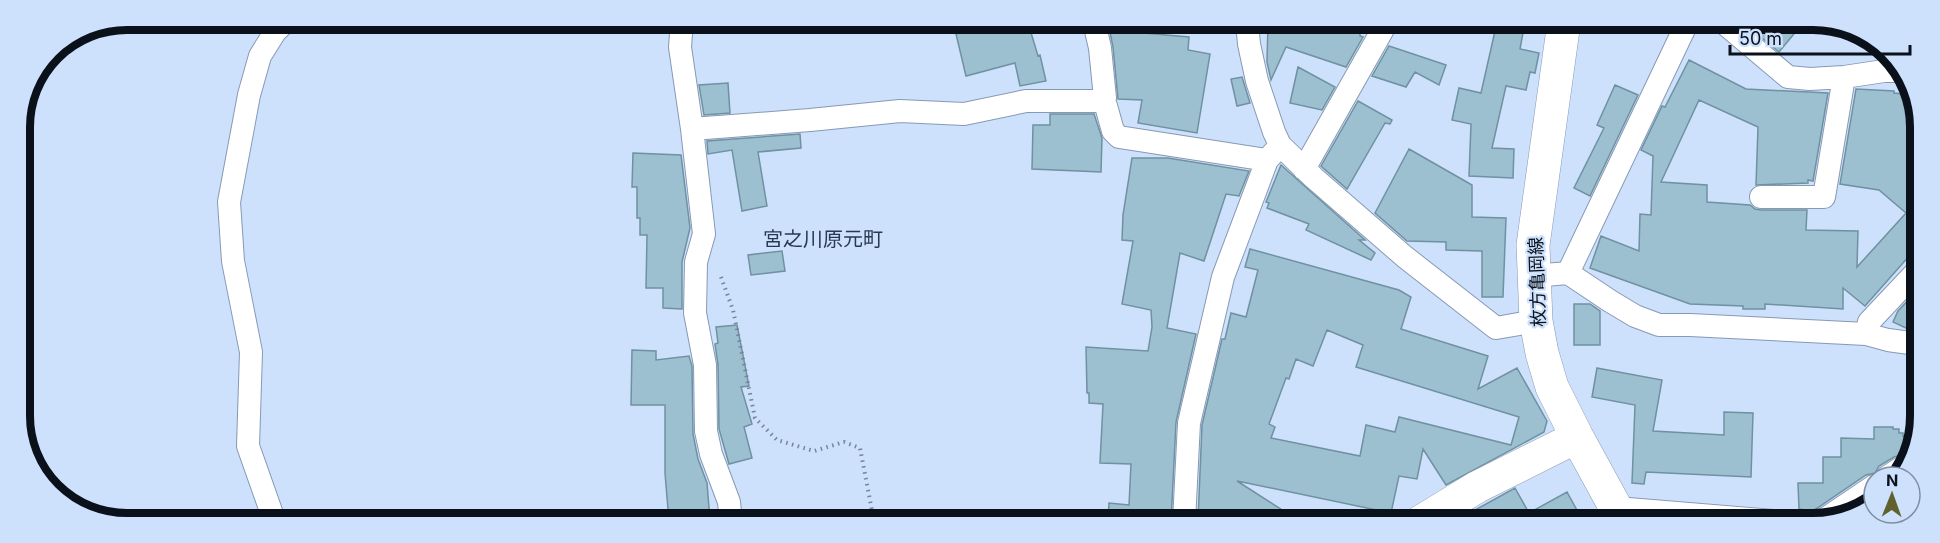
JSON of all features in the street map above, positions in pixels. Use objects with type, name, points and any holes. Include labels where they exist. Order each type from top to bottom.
[{"type":"main road","name":"枚方亀岡線","points":[[1563,30],[1533,245],[1536,321],[1552,387],[1619,513]]},
{"type":"street","points":[[272,513],[248,446],[251,352],[233,261],[229,202],[249,95],[260,56],[277,30]]},
{"type":"street","points":[[681,30],[680,47],[704,234],[696,262],[695,313],[705,365],[706,431],[711,454],[729,502],[730,513]]},
{"type":"street","points":[[1096,30],[1100,48],[1104,103],[1113,131],[1119,137],[1274,153],[1304,169],[1405,257],[1496,328],[1536,321]]},
{"type":"street","points":[[1184,513],[1189,423],[1223,277],[1274,153],[1274,132],[1257,81],[1248,30]]},
{"type":"street","points":[[1304,169],[1382,30]]},
{"type":"street","points":[[1568,273],[1684,30]]},
{"type":"street","points":[[1732,30],[1788,77],[1810,79],[1844,77],[1888,66]]},
{"type":"street","points":[[1761,197],[1824,197],[1844,77]]},
{"type":"street","points":[[692,129],[900,111],[964,114],[1026,101],[1104,103]]},
{"type":"street","points":[[1533,276],[1568,273],[1635,316],[1659,326],[1690,325],[1866,334],[1910,344]]},
{"type":"street","points":[[1866,334],[1869,322],[1910,278]]},
{"type":"street","points":[[1433,513],[1477,487],[1577,437]]},
{"type":"street","points":[[1839,510],[1862,494]]},
{"type":"path","points":[[704,234],[733,310],[755,418],[777,440],[814,451],[844,442],[860,448],[872,513]]},
{"type":"building","points":[[971,30],[1030,30],[1038,56],[1040,55],[1046,81],[1020,86],[1015,63],[966,76],[956,34]]},
{"type":"building","points":[[1110,30],[1143,30],[1144,33],[1189,37],[1188,50],[1210,54],[1197,133],[1138,123],[1142,100],[1118,99]]},
{"type":"building","points":[[1268,30],[1360,30],[1360,36],[1363,37],[1346,67],[1286,47],[1271,80],[1267,62]]},
{"type":"building","points":[[1495,30],[1524,30],[1520,49],[1539,53],[1535,73],[1530,72],[1526,90],[1506,86],[1492,148],[1514,149],[1513,178],[1469,176],[1471,124],[1452,120],[1459,88],[1481,93]]},
{"type":"building","points":[[1760,30],[1797,30],[1779,52],[1757,34]]},
{"type":"building","points":[[1389,46],[1446,65],[1439,85],[1415,72],[1406,87],[1372,76]]},
{"type":"building","points":[[1689,60],[1746,89],[1828,93],[1813,181],[1756,185],[1758,127],[1699,100],[1661,182],[1707,185],[1707,202],[1750,205],[1761,210],[1807,210],[1806,230],[1858,231],[1857,267],[1906,213],[1879,190],[1840,184],[1856,89],[1894,91],[1894,93],[1904,94],[1910,127],[1910,255],[1865,306],[1843,288],[1843,309],[1765,304],[1765,309],[1743,309],[1743,306],[1690,304],[1590,268],[1601,236],[1639,251],[1640,214],[1651,215],[1653,156],[1641,150],[1662,106],[1665,107]]},
{"type":"building","points":[[1298,67],[1335,87],[1322,110],[1290,103]]},
{"type":"building","points":[[1242,77],[1250,103],[1237,106],[1231,79]]},
{"type":"building","points":[[728,83],[730,113],[704,115],[699,85]]},
{"type":"building","points":[[1615,85],[1638,95],[1590,196],[1574,188],[1604,128],[1597,125]]},
{"type":"building","points":[[1358,101],[1392,120],[1390,124],[1385,123],[1347,189],[1321,166]]},
{"type":"building","points":[[1050,114],[1094,114],[1102,138],[1101,172],[1032,169],[1033,125],[1050,125]]},
{"type":"building","points":[[800,134],[801,148],[758,152],[767,206],[742,211],[732,150],[708,154],[707,141]]},
{"type":"building","points":[[1409,149],[1472,185],[1472,217],[1506,218],[1503,297],[1482,297],[1482,251],[1446,250],[1446,242],[1407,241],[1375,213]]},
{"type":"building","points":[[633,153],[681,155],[690,228],[682,262],[682,309],[663,308],[663,288],[646,288],[647,235],[640,235],[640,218],[637,218],[637,187],[632,187]]},
{"type":"building","points":[[1132,158],[1168,158],[1249,171],[1239,196],[1226,194],[1204,261],[1180,253],[1167,328],[1196,334],[1176,422],[1171,513],[1108,513],[1109,503],[1129,505],[1131,464],[1100,463],[1103,404],[1089,403],[1089,393],[1087,393],[1086,347],[1148,351],[1152,327],[1151,310],[1122,304],[1133,241],[1122,240],[1123,215]]},
{"type":"building","points":[[1281,165],[1365,240],[1359,240],[1375,253],[1371,260],[1306,230],[1309,224],[1267,208],[1269,203],[1266,202]]},
{"type":"building","points":[[1250,249],[1399,290],[1411,297],[1401,329],[1488,356],[1478,389],[1517,368],[1547,421],[1544,432],[1446,485],[1423,449],[1417,479],[1399,476],[1391,513],[1237,481],[1287,513],[1198,513],[1202,425],[1222,339],[1225,339],[1231,313],[1246,317],[1258,270],[1245,267]],"holes":[[[1327,330],[1363,345],[1356,367],[1519,417],[1511,445],[1399,417],[1395,432],[1366,425],[1360,456],[1271,438],[1275,427],[1269,424],[1286,378],[1289,379],[1296,359],[1313,366]]]},
{"type":"building","points":[[782,251],[785,271],[751,275],[748,255]]},
{"type":"building","points":[[1910,298],[1910,329],[1893,322],[1898,311]]},
{"type":"building","points":[[1574,304],[1590,304],[1600,311],[1600,345],[1574,345]]},
{"type":"building","points":[[737,325],[749,386],[741,387],[752,424],[744,427],[752,458],[729,464],[719,429],[718,365],[715,344],[718,343],[716,327]]},
{"type":"building","points":[[632,350],[656,351],[656,360],[689,356],[692,366],[693,434],[698,459],[707,483],[709,513],[668,513],[665,473],[665,405],[631,405]]},
{"type":"building","points":[[1597,368],[1662,380],[1653,431],[1724,435],[1724,412],[1753,413],[1751,477],[1646,472],[1644,484],[1632,483],[1635,405],[1592,397]]},
{"type":"building","points":[[1874,427],[1893,427],[1893,429],[1899,429],[1899,433],[1903,433],[1903,436],[1907,438],[1902,455],[1881,465],[1862,465],[1862,478],[1813,511],[1799,509],[1798,483],[1823,483],[1823,457],[1841,457],[1841,438],[1874,439]]},
{"type":"building","points":[[1515,488],[1529,513],[1470,513]]},
{"type":"building","points":[[1567,492],[1579,513],[1529,513]]},
{"type":"district","name":"宮之川原元町","points":[[823,239]]}]
